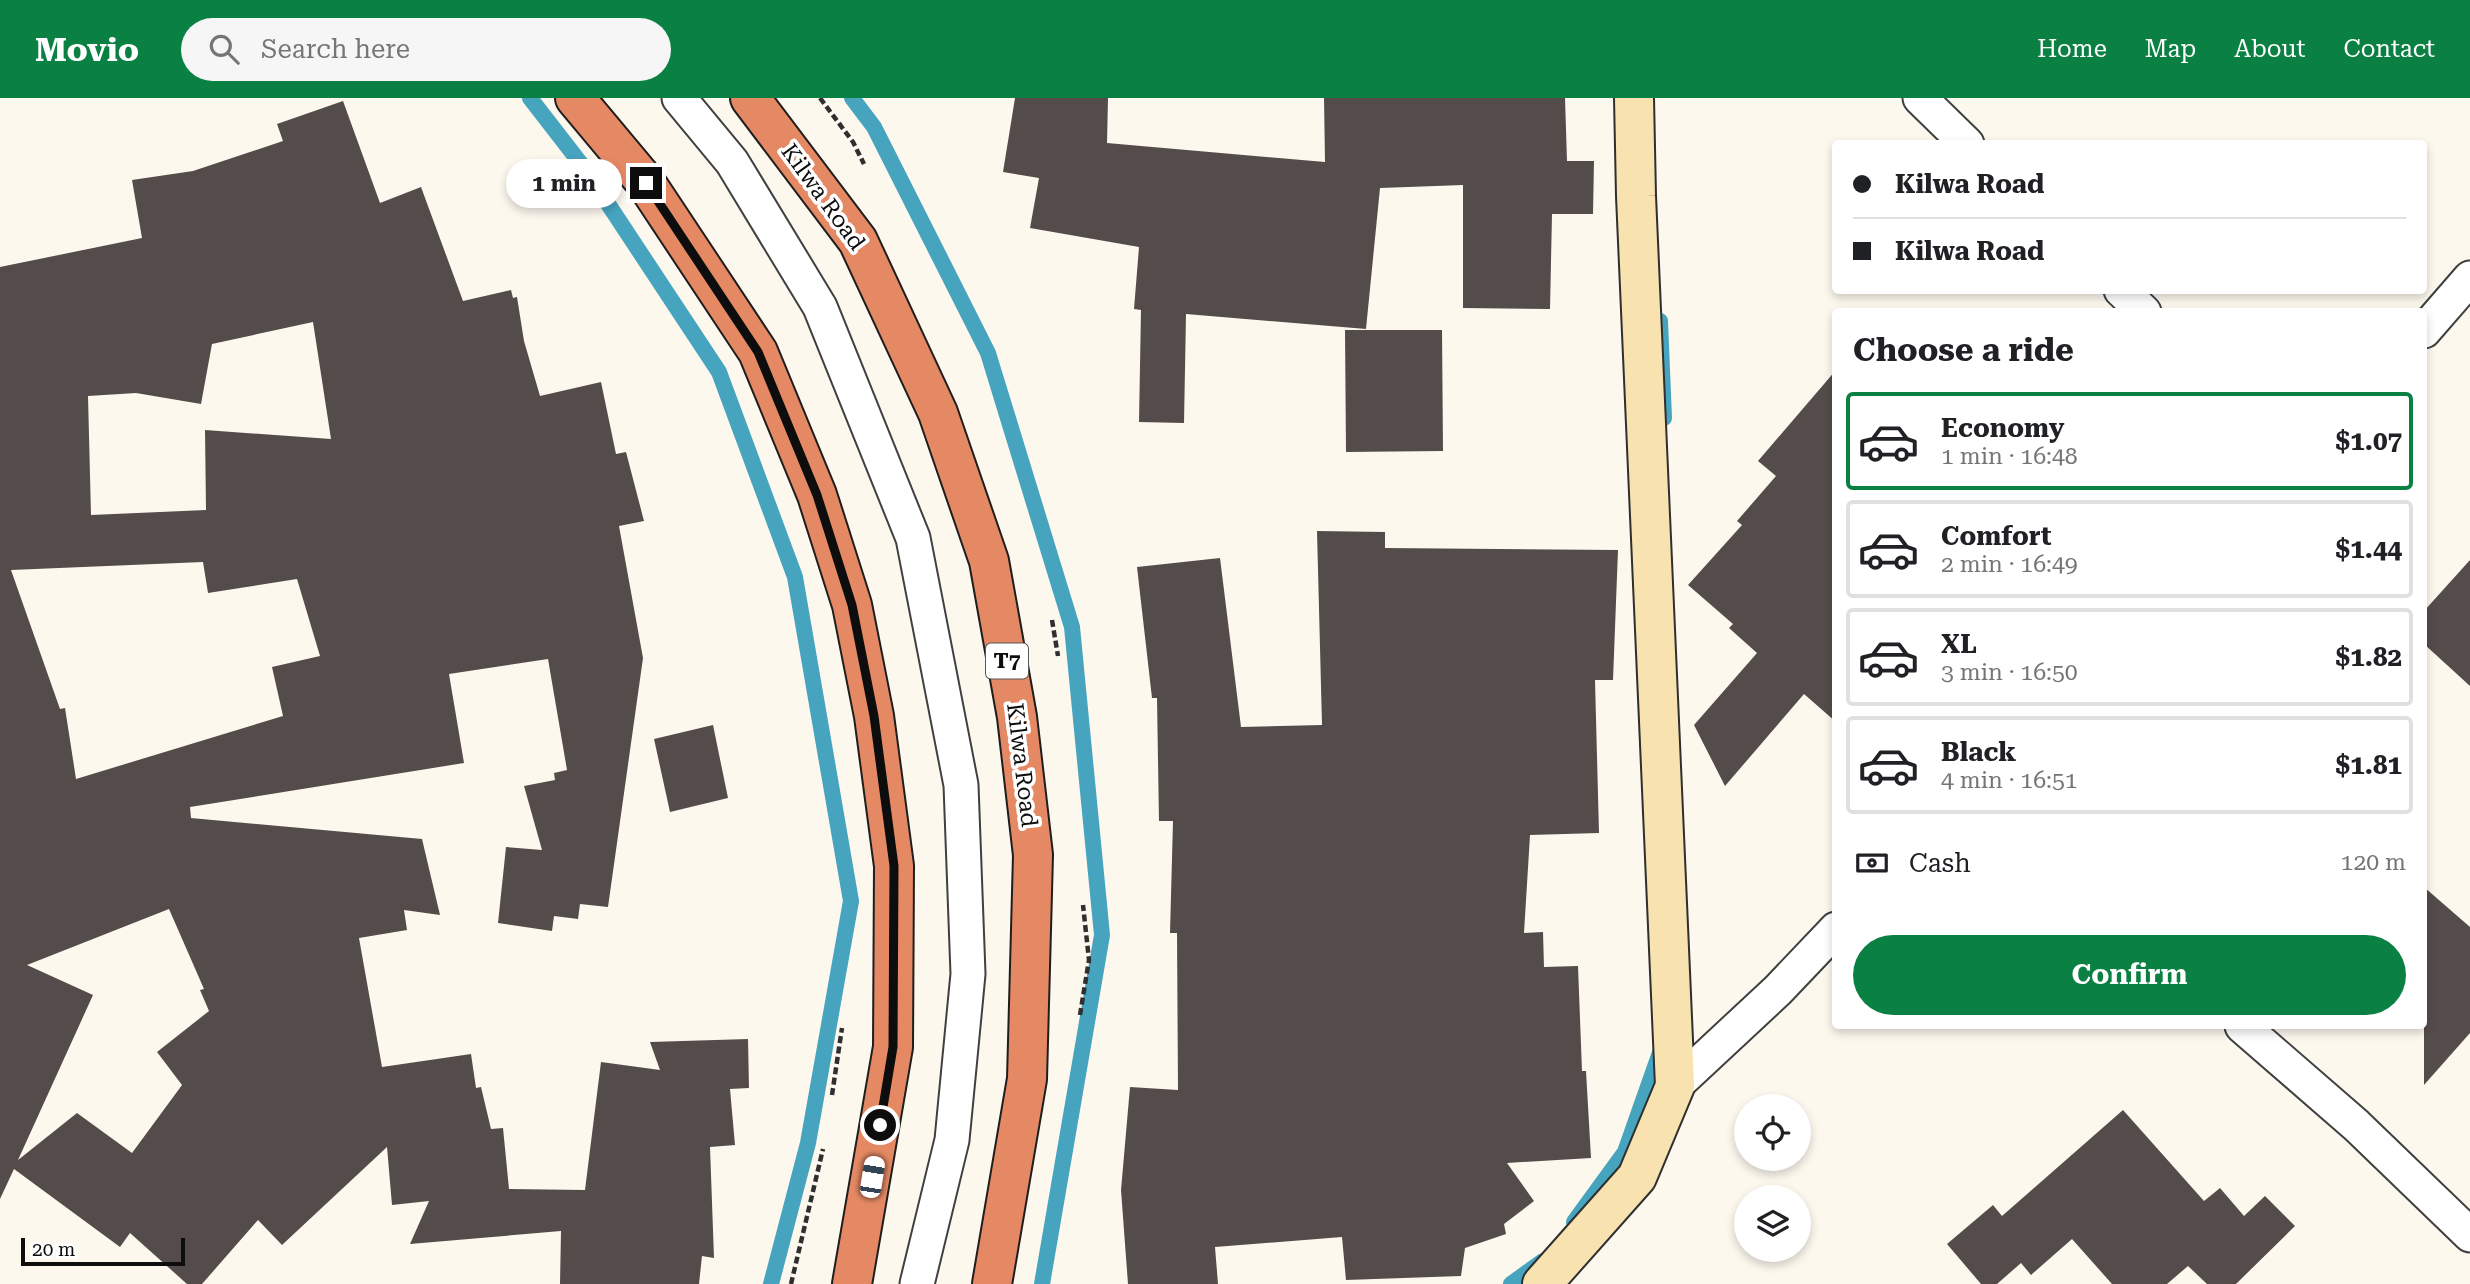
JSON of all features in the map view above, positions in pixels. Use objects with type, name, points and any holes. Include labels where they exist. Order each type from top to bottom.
[{"type":"highway","points":[[575,98],[646,183],[758,352],[817,495],[852,605],[874,716],[894,866],[893,1047],[852,1284]]},
{"type":"highway","name":"Kilwa Road","points":[[750,98],[859,241],[938,414],[989,561],[1017,717],[1034,855],[1027,1079],[992,1284]]},
{"type":"street","points":[[1542,1284],[1637,1177],[1675,1086],[1634,98]]},
{"type":"lane","points":[[679,98],[732,162],[820,307],[913,538],[961,785],[968,974],[952,1140],[918,1284]]},
{"type":"lane","points":[[1920,98],[1964,140]]},
{"type":"lane","points":[[2427,328],[2470,278]]},
{"type":"lane","points":[[2126,294],[2140,308]]},
{"type":"lane","points":[[1675,1086],[1778,989],[1832,933]]},
{"type":"lane","points":[[2245,1029],[2356,1125],[2470,1235]]},
{"type":"path","points":[[831,1105],[842,1023]]},
{"type":"path","points":[[791,1284],[824,1146]]},
{"type":"building","points":[[1015,98],[1108,98],[1107,143],[1325,162],[1324,98],[1565,98],[1567,161],[1594,161],[1593,214],[1552,214],[1550,309],[1463,308],[1463,185],[1380,188],[1366,329],[1186,314],[1184,423],[1139,422],[1141,310],[1134,309],[1139,247],[1030,228],[1039,178],[1003,172]]},
{"type":"building","points":[[343,101],[380,203],[421,187],[463,301],[511,290],[513,298],[517,297],[524,341],[540,396],[601,382],[616,454],[626,452],[644,521],[619,526],[643,658],[608,907],[580,904],[578,919],[554,916],[552,931],[498,923],[506,847],[542,850],[524,786],[555,780],[554,773],[567,770],[548,659],[449,674],[464,763],[190,807],[191,818],[422,839],[440,915],[404,910],[407,930],[359,938],[382,1067],[471,1054],[476,1088],[481,1087],[491,1129],[503,1128],[509,1189],[585,1190],[601,1062],[660,1070],[650,1042],[748,1039],[749,1088],[730,1089],[735,1145],[710,1147],[714,1258],[702,1256],[699,1284],[560,1284],[561,1231],[410,1244],[429,1201],[392,1205],[387,1147],[282,1245],[258,1220],[202,1284],[187,1284],[130,1233],[120,1247],[14,1169],[0,1199],[0,267],[142,238],[132,180],[193,171],[283,141],[277,124]],"holes":[[[313,322],[331,439],[205,430],[206,510],[91,515],[88,396],[136,393],[201,404],[212,344]],[[203,562],[208,593],[297,579],[320,656],[272,667],[283,716],[76,779],[65,708],[60,709],[11,570]],[[169,909],[204,989],[200,990],[209,1011],[157,1052],[182,1085],[132,1153],[77,1113],[18,1160],[93,995],[27,965]]]},
{"type":"building","points":[[1345,330],[1442,330],[1443,451],[1346,452]]},
{"type":"building","points":[[1832,375],[1832,718],[1804,694],[1725,786],[1694,725],[1757,653],[1729,628],[1733,624],[1688,585],[1742,525],[1737,521],[1776,476],[1758,461]]},
{"type":"building","points":[[1317,531],[1385,532],[1385,548],[1618,550],[1613,680],[1595,680],[1599,833],[1530,835],[1524,933],[1543,932],[1544,967],[1578,966],[1582,1071],[1586,1071],[1591,1158],[1507,1163],[1534,1201],[1504,1224],[1506,1234],[1465,1248],[1461,1276],[1346,1280],[1342,1237],[1215,1247],[1218,1284],[1128,1284],[1121,1190],[1130,1087],[1178,1090],[1177,933],[1170,933],[1173,821],[1159,821],[1157,698],[1152,698],[1137,567],[1220,558],[1241,727],[1322,725]]},
{"type":"building","points":[[2470,560],[2470,686],[2427,647],[2427,608]]},
{"type":"building","points":[[713,725],[728,798],[670,812],[654,739]]},
{"type":"building","points":[[2427,890],[2470,927],[2470,1033],[2424,1085],[2424,1029],[2427,1029]]},
{"type":"building","points":[[2123,1110],[2204,1201],[2220,1188],[2244,1216],[2265,1196],[2295,1226],[2236,1284],[2207,1284],[2188,1266],[2167,1284],[2112,1284],[2072,1239],[2031,1275],[2021,1263],[1997,1284],[1981,1284],[1947,1244],[1993,1205],[2002,1216]]},
{"type":"waterway","points":[[530,98],[585,169],[719,372],[795,577],[851,901],[808,1143],[771,1284]]},
{"type":"waterway","points":[[852,98],[874,127],[988,353],[1072,627],[1102,935],[1042,1284]]},
{"type":"waterway","points":[[1660,321],[1664,418]]},
{"type":"waterway","points":[[1574,1222],[1625,1152],[1662,1047]]},
{"type":"waterway","points":[[1511,1284],[1543,1261]]},
{"type":"route","points":[[646,183],[758,352],[817,495],[852,605],[874,716],[894,866],[893,1047],[880,1125]]}]
